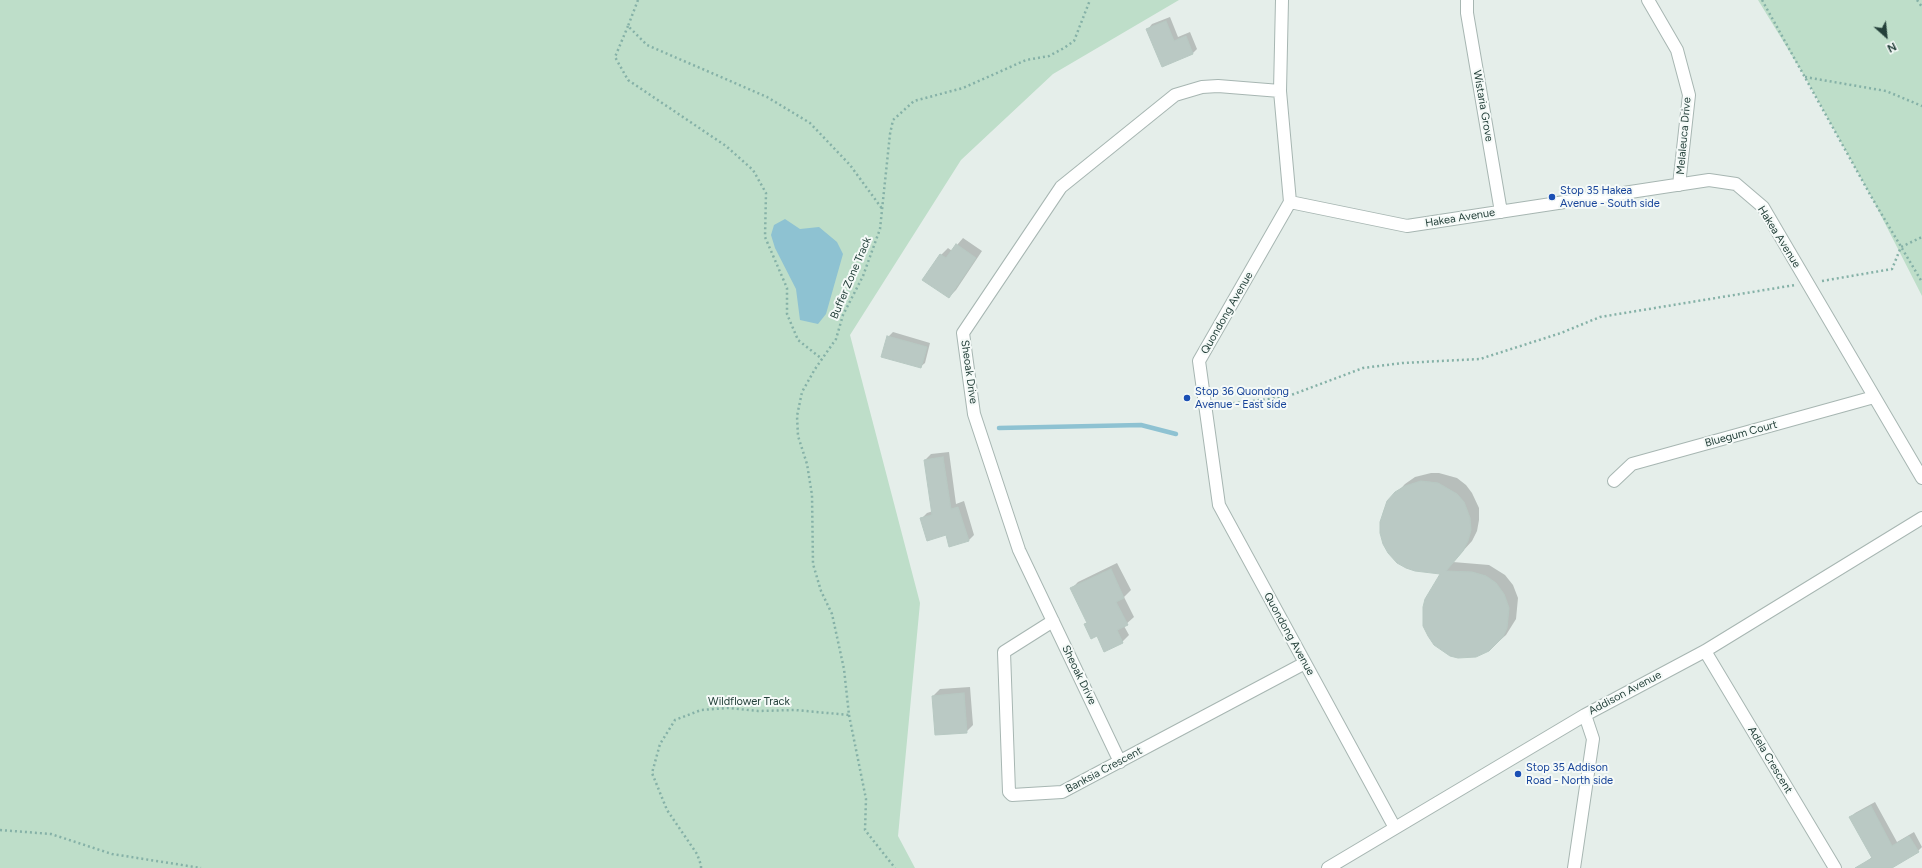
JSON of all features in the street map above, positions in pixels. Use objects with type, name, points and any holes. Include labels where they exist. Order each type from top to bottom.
[{"type":"street","points":[[1282,0],[1280,90],[1290,202]]},
{"type":"street","name":"Wistaria Grove","points":[[1467,0],[1467,13],[1501,212]]},
{"type":"street","name":"Melaleuca Drive","points":[[1648,0],[1677,50],[1689,95],[1679,185]]},
{"type":"street","name":"Sheoak Drive","points":[[1120,762],[1019,550],[974,414],[963,334],[1061,187],[1175,95],[1202,87],[1218,86],[1280,90]]},
{"type":"street","name":"Hakea Avenue","points":[[1290,202],[1407,226],[1709,180],[1736,184],[1763,208],[1922,478]]},
{"type":"street","name":"Quondong Avenue","points":[[1290,202],[1199,361],[1219,505],[1395,828]]},
{"type":"street","name":"Bluegum Court","points":[[1614,481],[1632,464],[1874,397]]},
{"type":"street","name":"Addison Avenue","points":[[1328,868],[1585,715],[1705,651],[1922,518]]},
{"type":"street","name":"Banksia Crescent","points":[[1053,621],[1004,652],[1009,792],[1012,795],[1062,792],[1305,663]]},
{"type":"street","name":"Adela Crescent","points":[[1705,651],[1835,868]]},
{"type":"street","points":[[1574,868],[1593,739],[1585,715]]},
{"type":"path","points":[[638,0],[615,57],[628,80],[726,146],[753,170],[766,193],[765,237],[787,288],[787,314],[798,340],[822,359]]},
{"type":"path","name":"Buffer Zone Track","points":[[849,715],[844,669],[832,614],[821,591],[813,564],[812,495],[807,464],[798,436],[797,416],[802,392],[836,339],[843,315],[863,276],[880,229],[890,134],[893,120],[914,101],[962,88],[1026,60],[1049,56],[1064,48],[1074,41],[1090,0]]},
{"type":"path","points":[[1762,0],[1872,198],[1922,282]]},
{"type":"path","points":[[1917,0],[1922,7]]},
{"type":"path","points":[[628,26],[647,45],[767,97],[810,123],[850,165],[883,210]]},
{"type":"path","points":[[1805,77],[1886,91],[1922,106]]},
{"type":"path","points":[[1206,406],[1286,397],[1363,368],[1402,363],[1480,359],[1561,333],[1600,317],[1892,269],[1901,247],[1922,237]]},
{"type":"path","name":"Wildflower Track","points":[[701,868],[697,854],[667,810],[652,773],[660,744],[675,720],[701,710],[728,708],[758,711],[795,710],[849,715]]},
{"type":"path","points":[[849,715],[866,799],[865,830],[895,868]]},
{"type":"path","points":[[0,830],[51,834],[112,854],[201,868]]},
{"type":"green space","points":[[0,0],[1179,0],[1053,74],[961,160],[850,335],[920,603],[898,836],[915,868],[0,868]]},
{"type":"green space","points":[[1758,0],[1922,0],[1922,296],[1872,198],[1805,77]]},
{"type":"water","points":[[785,219],[800,229],[819,227],[837,242],[843,254],[826,314],[818,324],[800,320],[796,289],[775,248],[771,235],[774,225]]},
{"type":"building","points":[[1166,21],[1174,41],[1186,36],[1193,54],[1162,67],[1146,29]]},
{"type":"building","points":[[956,244],[976,258],[949,298],[922,280],[940,254],[946,258]]},
{"type":"building","points":[[887,336],[927,347],[921,368],[881,357]]},
{"type":"building","points":[[943,457],[951,509],[958,507],[969,541],[949,547],[946,535],[927,541],[920,518],[932,515],[924,460]]},
{"type":"building","points":[[1421,481],[1438,483],[1457,494],[1464,502],[1470,518],[1471,530],[1468,541],[1463,551],[1446,571],[1472,572],[1486,576],[1496,583],[1504,594],[1509,608],[1507,628],[1503,637],[1489,651],[1476,657],[1458,658],[1450,656],[1434,645],[1423,626],[1423,607],[1425,599],[1440,574],[1415,571],[1406,568],[1397,563],[1388,553],[1383,544],[1380,533],[1380,522],[1387,501],[1395,492],[1405,486]]},
{"type":"building","points":[[1111,569],[1124,598],[1116,602],[1128,625],[1117,630],[1123,643],[1104,652],[1097,636],[1091,639],[1084,624],[1087,623],[1070,588]]},
{"type":"building","points":[[964,693],[967,733],[935,735],[932,696]]},
{"type":"building","points":[[1871,806],[1892,846],[1909,836],[1919,852],[1892,868],[1855,868],[1872,858],[1849,817]]},
{"type":"waterway","points":[[999,428],[1141,425],[1176,434]]},
{"type":"place","name":"Stop 35 Hakea Avenue - South side","points":[[1552,197]]},
{"type":"place","name":"Stop 36 Quondong Avenue - East side","points":[[1187,398]]},
{"type":"place","name":"Stop 35 Addison Road - North side","points":[[1518,774]]}]
